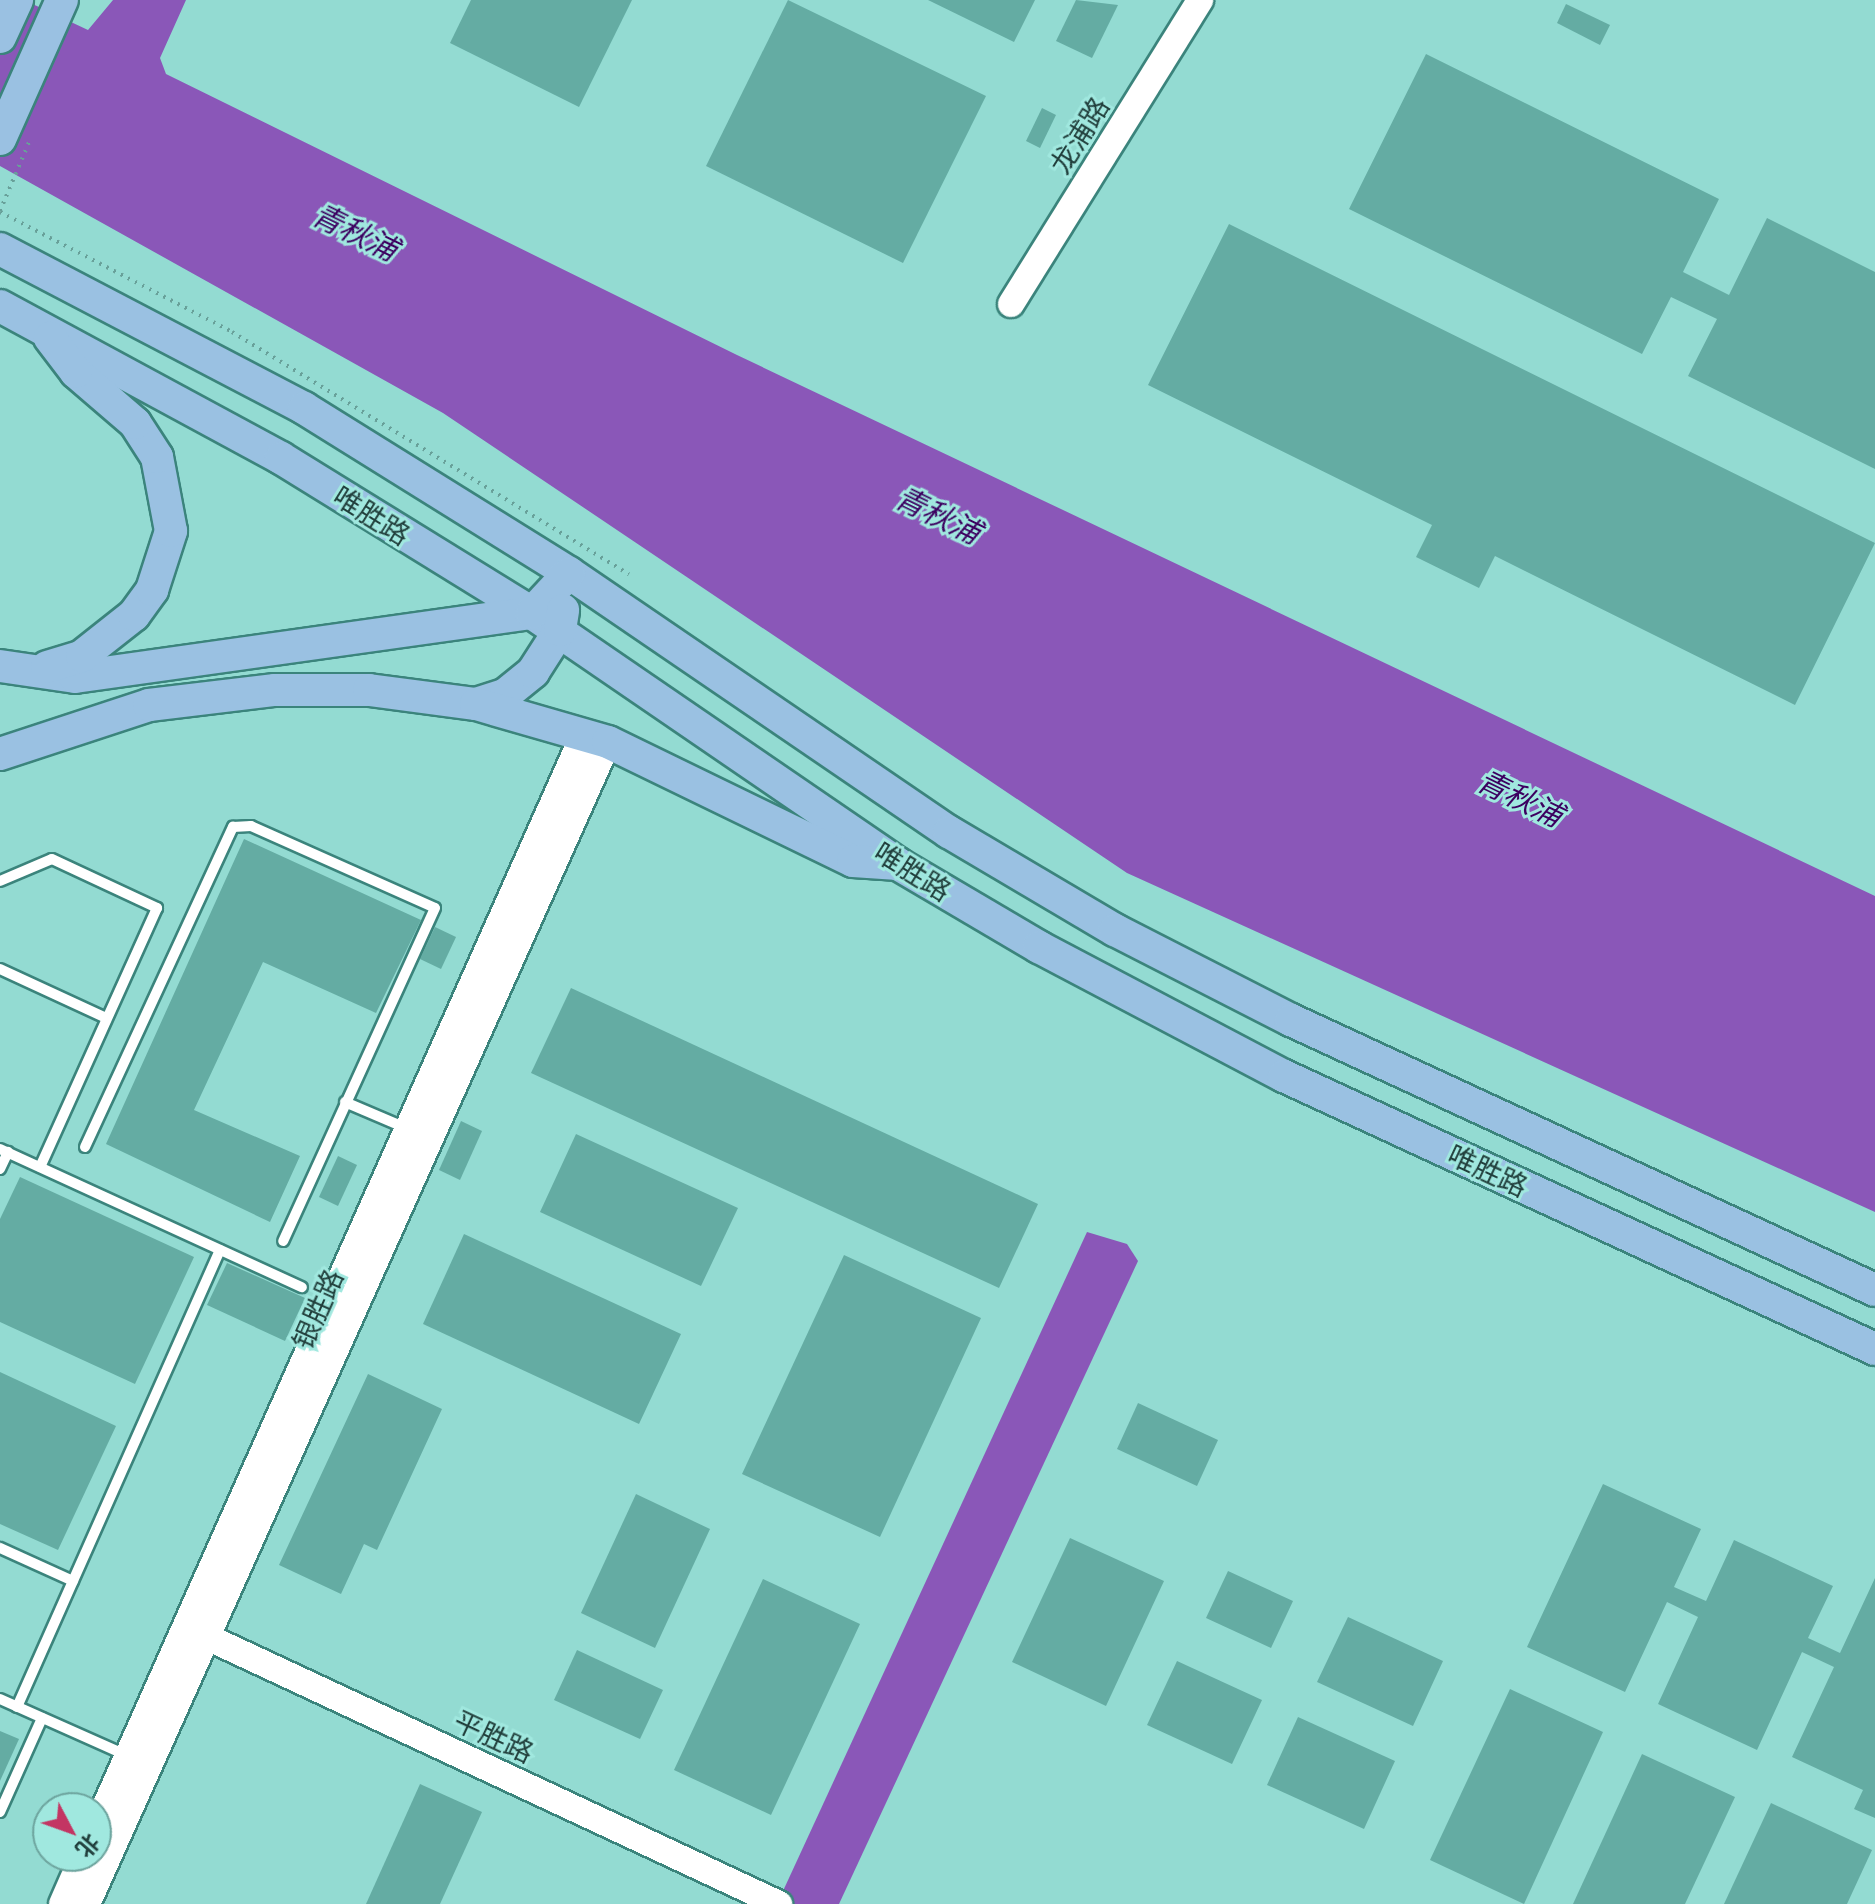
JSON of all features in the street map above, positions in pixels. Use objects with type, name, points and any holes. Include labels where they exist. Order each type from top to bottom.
[{"type":"main road","points":[[0,37],[17,0]]},
{"type":"main road","points":[[0,139],[62,0]]},
{"type":"main road","name":"唯胜路","points":[[0,249],[304,408],[569,573],[949,832],[1115,930],[1291,1020],[1875,1290]]},
{"type":"main road","name":"唯胜路","points":[[0,306],[281,458],[560,630],[898,864],[1284,1076],[1875,1349]]},
{"type":"main road","points":[[14,670],[82,656],[134,615],[152,590],[171,531],[157,457],[135,423],[76,372],[41,326]]},
{"type":"main road","points":[[14,670],[75,677],[532,613],[569,573]]},
{"type":"main road","points":[[476,704],[506,694],[533,672],[560,630],[569,573]]},
{"type":"main road","points":[[0,754],[149,705],[275,690],[369,690],[476,704],[596,738],[853,861],[898,864]]},
{"type":"street","name":"龙浦路","points":[[1011,304],[1200,0]]},
{"type":"street","name":"银胜路","points":[[87,1904],[194,1631],[406,1128],[596,738]]},
{"type":"street","name":"银胜路","points":[[111,1792],[127,1756],[194,1631],[596,738]]},
{"type":"street","name":"平胜路","points":[[194,1631],[776,1902]]},
{"type":"street","points":[[62,1904],[76,1872]]},
{"type":"lane","points":[[85,1147],[224,836],[242,824],[435,908],[283,1241]]},
{"type":"lane","points":[[0,881],[52,859],[157,908],[40,1167]]},
{"type":"lane","points":[[0,969],[106,1018]]},
{"type":"lane","points":[[345,1102],[406,1128]]},
{"type":"lane","points":[[0,1169],[4,1150],[302,1287]]},
{"type":"lane","points":[[17,1707],[220,1250]]},
{"type":"lane","points":[[0,1548],[73,1581]]},
{"type":"lane","points":[[0,1699],[127,1756]]},
{"type":"lane","points":[[0,1812],[42,1718]]},
{"type":"water","name":"青秋浦","points":[[0,0],[24,0],[88,30],[113,0],[186,0],[160,58],[166,74],[737,355],[1875,896],[1875,1212],[1127,873],[443,413],[0,166]]},
{"type":"water","points":[[1087,1232],[1127,1244],[1138,1261],[839,1904],[777,1904]]},
{"type":"building","points":[[471,0],[632,0],[579,107],[450,43]]},
{"type":"building","points":[[788,0],[986,96],[903,263],[706,166]]},
{"type":"building","points":[[928,0],[1035,0],[1014,42]]},
{"type":"building","points":[[1076,0],[1118,5],[1092,58],[1056,41]]},
{"type":"building","points":[[1566,4],[1610,25],[1600,45],[1557,23]]},
{"type":"building","points":[[1426,54],[1719,199],[1683,272],[1729,295],[1767,218],[1875,272],[1875,469],[1688,376],[1717,319],[1671,297],[1642,354],[1349,209]]},
{"type":"building","points":[[1042,108],[1056,115],[1040,148],[1026,141]]},
{"type":"building","points":[[1229,224],[1875,543],[1795,705],[1495,556],[1479,588],[1416,557],[1432,525],[1148,385]]},
{"type":"building","points":[[244,839],[421,920],[376,1013],[263,962],[194,1110],[300,1156],[270,1222],[106,1144]]},
{"type":"building","points":[[435,927],[456,937],[441,969],[420,959]]},
{"type":"building","points":[[571,988],[1038,1204],[999,1288],[531,1073]]},
{"type":"building","points":[[461,1121],[482,1131],[460,1180],[439,1170]]},
{"type":"building","points":[[576,1134],[738,1208],[701,1286],[540,1212]]},
{"type":"building","points":[[338,1156],[357,1165],[338,1206],[319,1197]]},
{"type":"building","points":[[20,1177],[194,1257],[135,1384],[0,1322],[0,1219]]},
{"type":"building","points":[[464,1234],[681,1334],[639,1424],[423,1324]]},
{"type":"building","points":[[844,1255],[981,1318],[880,1537],[742,1474]]},
{"type":"building","points":[[227,1263],[305,1298],[285,1341],[207,1305]]},
{"type":"building","points":[[0,1372],[116,1426],[58,1550],[0,1524]]},
{"type":"building","points":[[368,1374],[442,1409],[377,1550],[364,1544],[341,1594],[279,1565]]},
{"type":"building","points":[[1138,1403],[1218,1440],[1197,1486],[1117,1449]]},
{"type":"building","points":[[1603,1484],[1701,1529],[1674,1587],[1706,1601],[1734,1540],[1833,1586],[1808,1638],[1840,1653],[1875,1578],[1875,1818],[1854,1809],[1863,1790],[1792,1757],[1834,1667],[1802,1652],[1757,1750],[1658,1704],[1698,1617],[1667,1602],[1625,1692],[1527,1647]]},
{"type":"building","points":[[636,1494],[710,1529],[655,1648],[581,1613]]},
{"type":"building","points":[[1070,1538],[1164,1581],[1106,1706],[1012,1662]]},
{"type":"building","points":[[1228,1571],[1293,1601],[1271,1648],[1206,1618]]},
{"type":"building","points":[[763,1579],[860,1624],[771,1815],[674,1770]]},
{"type":"building","points":[[1348,1617],[1443,1661],[1413,1726],[1317,1682]]},
{"type":"building","points":[[577,1650],[663,1690],[640,1739],[554,1700]]},
{"type":"building","points":[[1177,1661],[1262,1700],[1232,1764],[1147,1725]]},
{"type":"building","points":[[1510,1689],[1603,1732],[1524,1904],[1430,1860]]},
{"type":"building","points":[[1298,1717],[1395,1761],[1364,1829],[1267,1785]]},
{"type":"building","points":[[0,1731],[19,1739],[0,1781]]},
{"type":"building","points":[[1642,1754],[1735,1797],[1685,1904],[1573,1904]]},
{"type":"building","points":[[420,1784],[482,1812],[440,1904],[366,1904]]},
{"type":"building","points":[[1771,1803],[1872,1850],[1847,1904],[1724,1904]]}]
